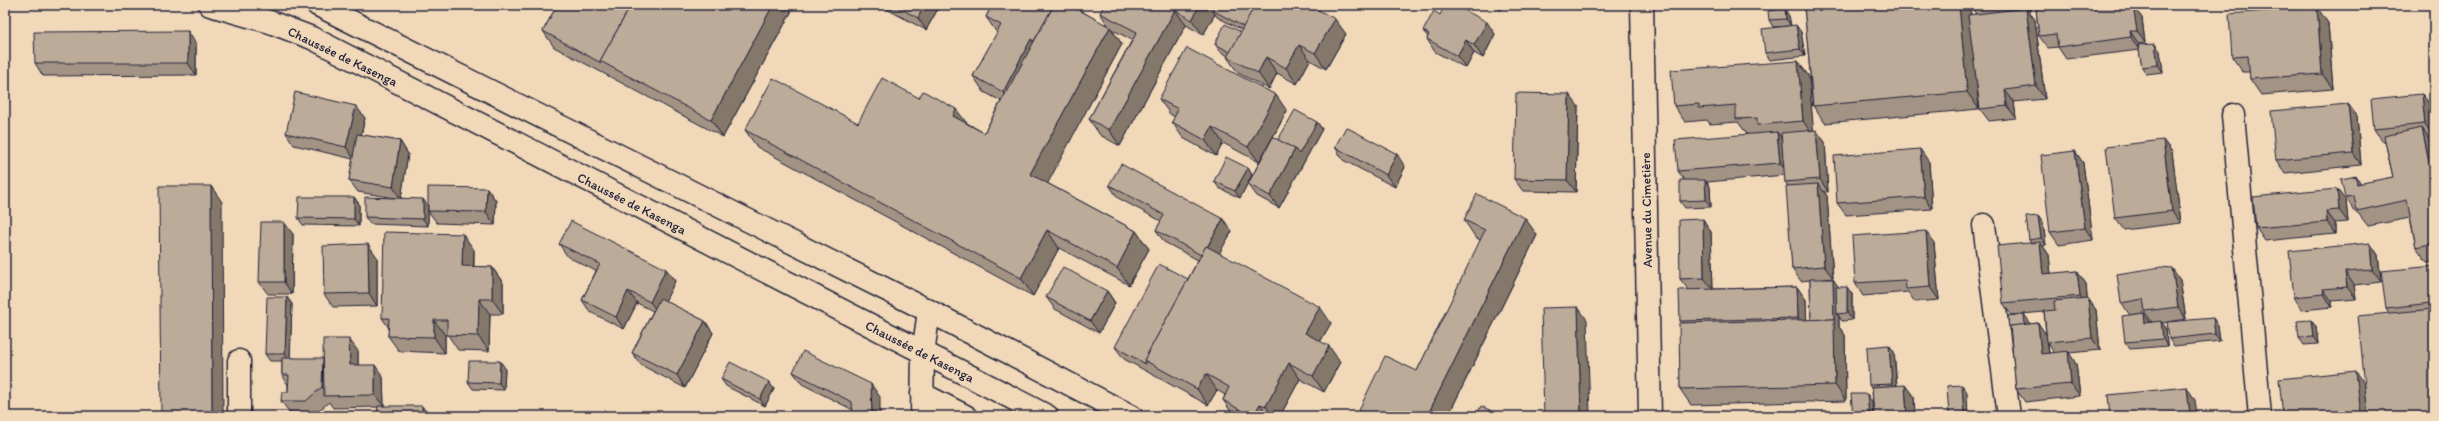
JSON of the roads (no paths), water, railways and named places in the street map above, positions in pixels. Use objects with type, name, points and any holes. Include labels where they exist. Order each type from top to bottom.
[{"type":"main road","name":"Chaussée de Kasenga","points":[[210,5],[270,22],[312,38],[923,354],[1047,416]]},
{"type":"main road","points":[[318,5],[929,311],[1131,416]]},
{"type":"main road","name":"Avenue du Cimetière","points":[[1642,5],[1650,416]]},
{"type":"main road","points":[[2233,115],[2260,416]]},
{"type":"main road","points":[[1984,225],[2009,416]]},
{"type":"main road","points":[[922,416],[923,354],[929,311]]},
{"type":"main road","points":[[239,361],[239,416]]},
{"type":"main road","points":[[922,394],[965,416]]}]
